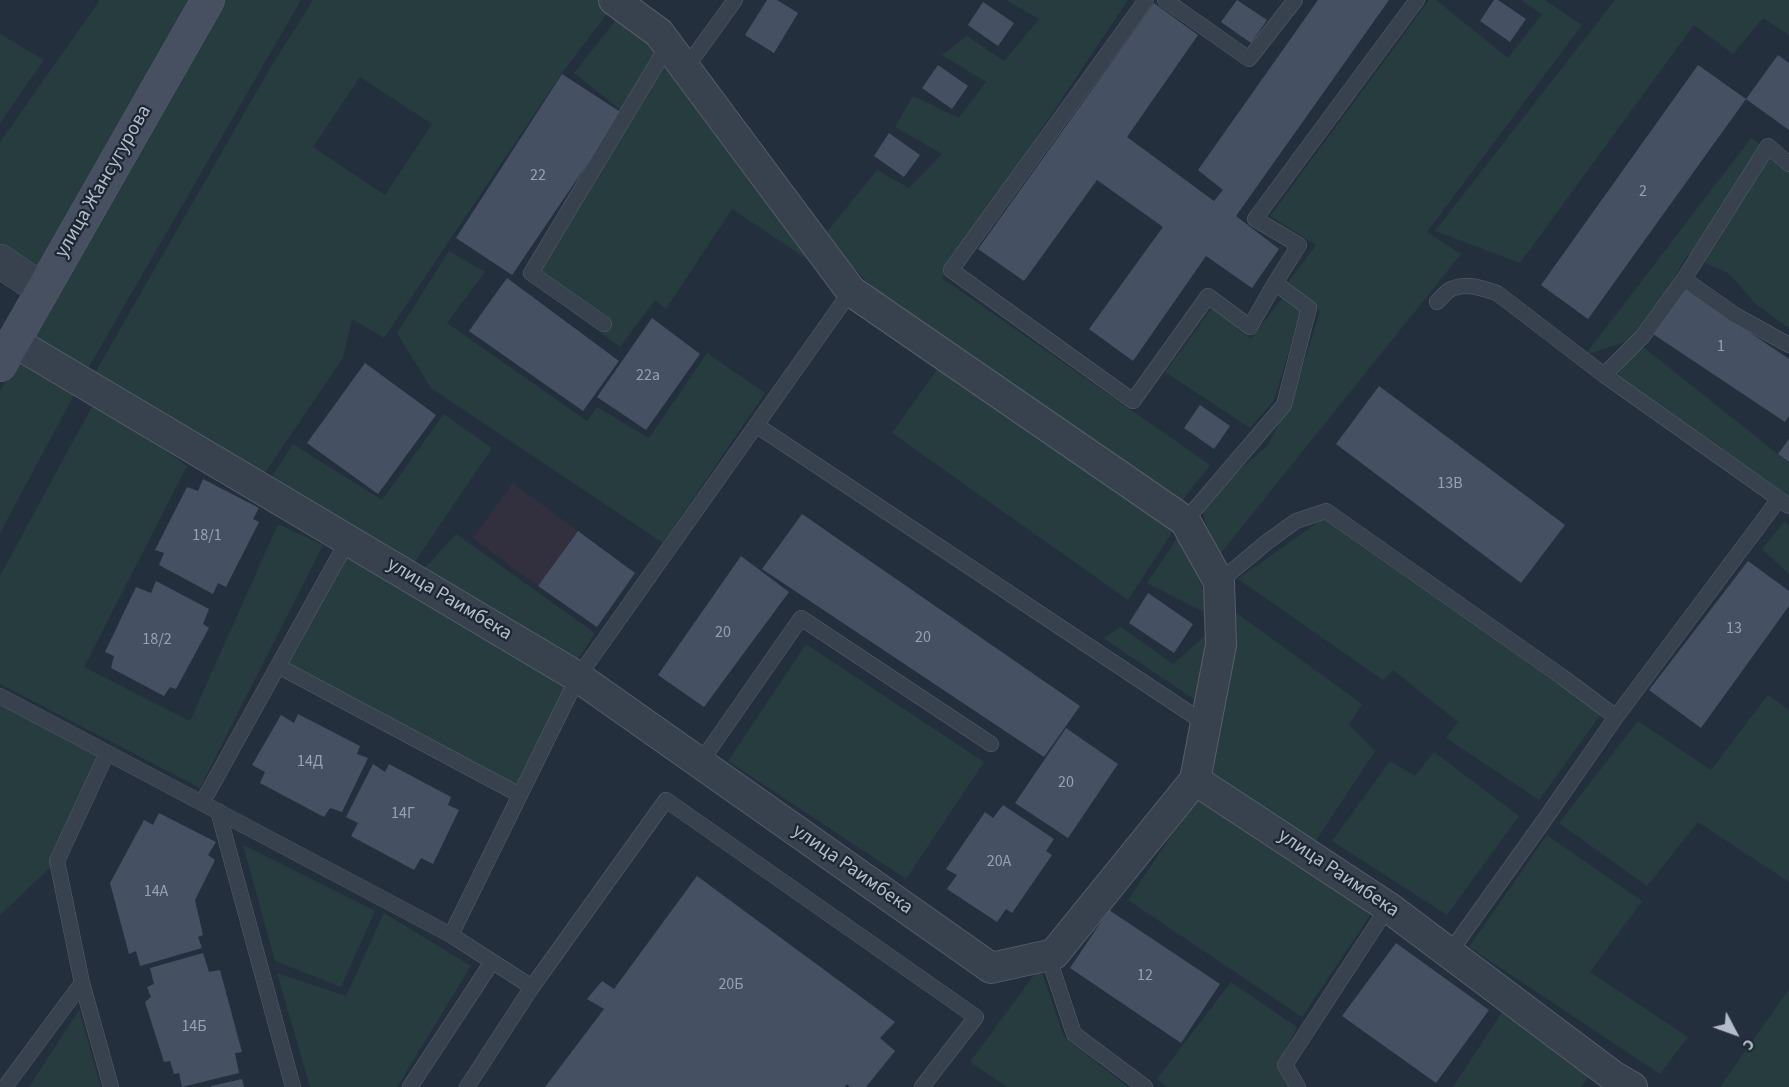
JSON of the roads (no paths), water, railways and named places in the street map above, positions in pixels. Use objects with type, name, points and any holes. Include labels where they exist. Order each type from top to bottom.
[{"type":"main road","name":"улица Жансугурова","points":[[7,353],[208,0]]},
{"type":"street","points":[[614,0],[659,33],[851,291],[1185,521],[1218,582],[1221,645],[1195,780],[1054,954],[1048,956]]},
{"type":"street","points":[[0,261],[43,290]]},
{"type":"street","name":"улица Раимбека","points":[[7,353],[348,540],[578,677],[991,968],[1048,956]]},
{"type":"street","name":"улица Раимбека","points":[[1195,780],[1388,907],[1613,1076],[1632,1087]]},
{"type":"lane","points":[[686,69],[735,0]]},
{"type":"lane","points":[[1146,0],[951,270],[1133,401],[1208,296],[1250,327],[1299,245],[1256,219],[1417,0]]},
{"type":"lane","points":[[1165,0],[1249,59],[1295,0]]},
{"type":"lane","points":[[604,324],[531,273],[668,45]]},
{"type":"lane","points":[[1604,375],[1643,336],[1684,279],[1768,146],[1789,164]]},
{"type":"lane","points":[[1684,279],[1735,315],[1789,345]]},
{"type":"lane","points":[[1185,521],[1284,405],[1309,308],[1275,283]]},
{"type":"lane","points":[[1437,302],[1448,291],[1460,286],[1481,288],[1497,293],[1604,375],[1784,503],[1616,717],[1450,952]]},
{"type":"lane","points":[[451,935],[578,677],[851,291]]},
{"type":"lane","points":[[756,425],[1206,724]]},
{"type":"lane","points":[[1218,582],[1296,521],[1326,511],[1616,717]]},
{"type":"lane","points":[[202,803],[348,540]]},
{"type":"lane","points":[[700,763],[801,618],[991,744]]},
{"type":"lane","points":[[278,666],[520,795]]},
{"type":"lane","points":[[0,696],[451,935],[532,987]]},
{"type":"lane","points":[[106,753],[57,861],[82,983],[111,1087]]},
{"type":"lane","points":[[467,1087],[532,987],[666,800],[976,1017],[921,1087]]},
{"type":"lane","points":[[218,811],[293,1087]]},
{"type":"lane","points":[[1298,1087],[1285,1065],[1388,907]]},
{"type":"lane","points":[[1048,956],[1074,1034],[1145,1087]]},
{"type":"lane","points":[[410,1087],[492,962]]},
{"type":"lane","points":[[6,1087],[82,983]]}]
